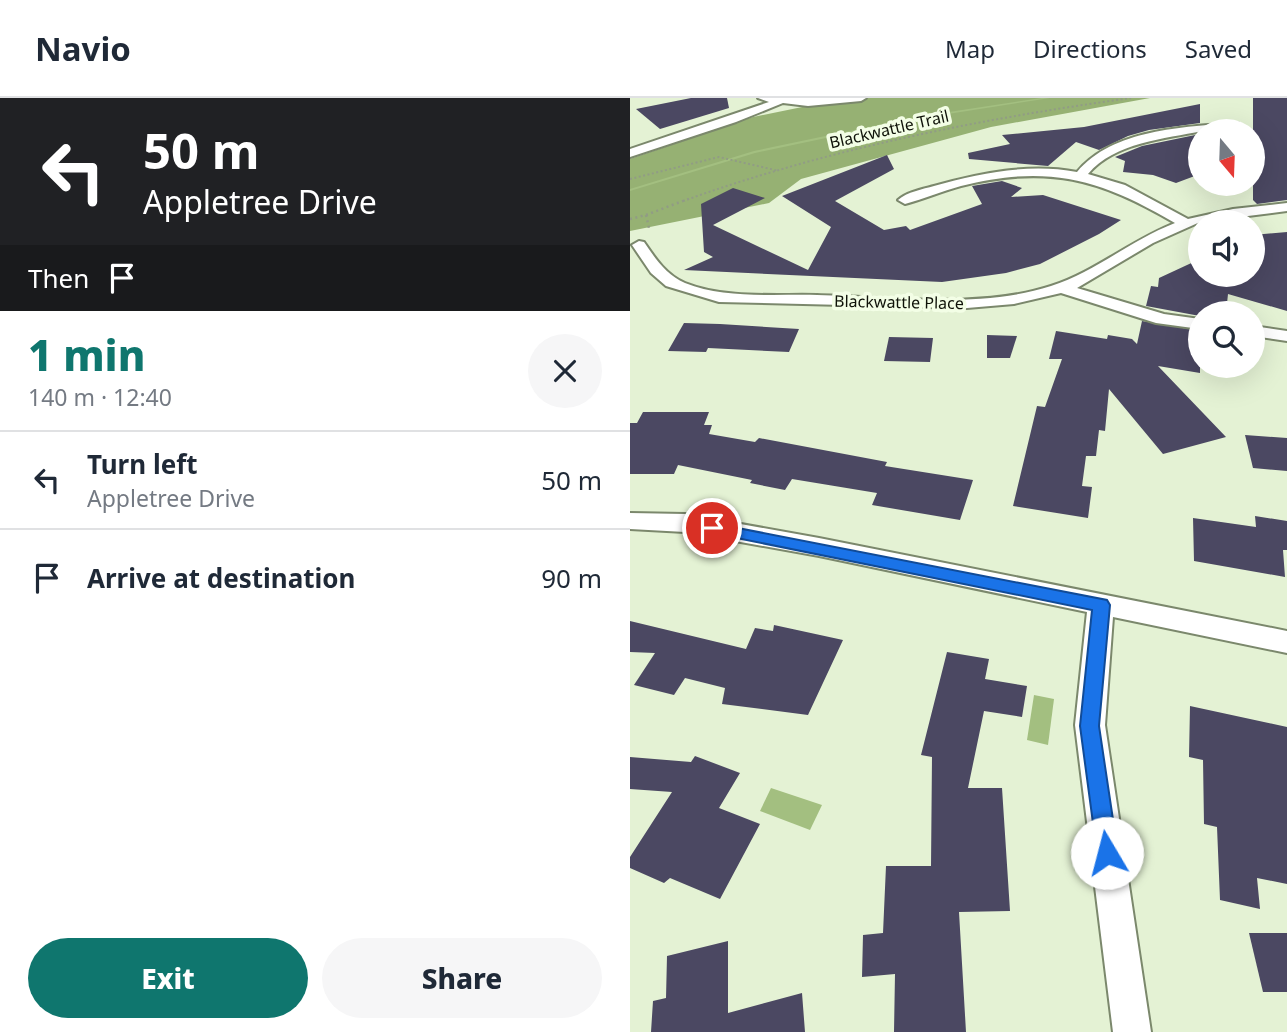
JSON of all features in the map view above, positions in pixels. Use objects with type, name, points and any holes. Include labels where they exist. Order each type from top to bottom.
[{"type":"street","points":[[762,98],[808,103],[861,98]]},
{"type":"street","points":[[630,153],[732,121],[780,101]]},
{"type":"street","points":[[1080,176],[1097,158],[1115,148],[1188,131]]},
{"type":"street","points":[[905,200],[935,188],[982,176],[1004,173],[1080,176],[1120,188],[1186,224]]},
{"type":"street","name":"Blackwattle Place","points":[[639,245],[659,276],[682,288],[719,297],[952,304],[1005,300],[1060,288],[1098,272],[1149,240],[1186,224],[1287,207]]},
{"type":"street","points":[[1060,288],[1162,319],[1188,322]]},
{"type":"street","points":[[1265,333],[1287,336]]},
{"type":"street","points":[[630,521],[685,523],[1287,642]]},
{"type":"street","points":[[1101,605],[1090,726],[1132,1032]]},
{"type":"path","name":"Blackwattle Trail","points":[[646,215],[687,197],[843,151],[987,119],[1131,98]]},
{"type":"path","points":[[630,180],[719,157],[779,171]]},
{"type":"shaded area","points":[[846,98],[1150,98],[991,127],[801,179],[769,203],[630,231],[630,159],[753,117]]},
{"type":"shaded area","points":[[1034,695],[1054,699],[1048,745],[1027,740]]},
{"type":"shaded area","points":[[771,788],[822,805],[810,830],[760,811]]},
{"type":"building","points":[[691,98],[727,98],[729,108],[660,129],[636,109]]},
{"type":"building","points":[[1253,98],[1287,98],[1287,200],[1257,204],[1253,200],[1253,196],[1265,196],[1265,119],[1253,119]]},
{"type":"building","points":[[1200,104],[1200,119],[1188,119],[1188,125],[1149,130],[1128,136],[1099,150],[1076,142],[1048,166],[969,159],[968,153],[1010,144],[1002,135],[1084,127]]},
{"type":"building","points":[[1188,136],[1188,178],[1176,183],[1153,175],[1123,172],[1125,161],[1115,157],[1142,146]]},
{"type":"building","points":[[887,155],[894,169],[835,201],[884,230],[906,226],[910,230],[982,204],[972,186],[1002,181],[1022,188],[1011,197],[1043,195],[1121,220],[1040,264],[1006,273],[942,282],[684,270],[713,257],[704,252],[701,204],[733,188],[765,198],[713,225],[808,270],[831,227],[782,196]]},
{"type":"building","points":[[1287,232],[1287,311],[1265,305],[1265,301],[1252,301],[1228,294],[1227,301],[1188,301],[1188,314],[1146,306],[1151,286],[1158,287],[1159,278],[1188,265],[1188,287],[1265,287],[1265,234]]},
{"type":"building","points":[[1142,321],[1188,329],[1188,371],[1158,366],[1226,437],[1163,454],[1109,389],[1105,431],[1099,430],[1096,456],[1086,456],[1082,486],[1092,487],[1088,518],[1013,506],[1037,406],[1045,407],[1062,359],[1049,359],[1056,331],[1107,339],[1108,335],[1132,339],[1137,344]]},
{"type":"building","points":[[684,323],[799,329],[789,352],[708,348],[706,352],[668,351]]},
{"type":"building","points":[[987,335],[1017,336],[1010,358],[987,358]]},
{"type":"building","points":[[889,337],[933,338],[930,362],[884,361]]},
{"type":"building","points":[[643,412],[709,412],[704,425],[712,425],[709,434],[755,442],[759,438],[887,462],[885,466],[973,480],[960,520],[872,505],[877,493],[792,479],[785,490],[750,483],[752,480],[678,465],[674,474],[630,474],[630,423],[637,423]]},
{"type":"building","points":[[1245,435],[1287,438],[1287,471],[1253,468]]},
{"type":"building","points":[[1255,516],[1287,521],[1287,550],[1283,550],[1285,577],[1194,561],[1193,518],[1256,527]]},
{"type":"building","points":[[630,621],[746,649],[755,628],[773,631],[774,625],[843,640],[808,715],[722,704],[725,688],[685,678],[674,695],[634,685],[655,653],[630,652]]},
{"type":"building","points":[[947,652],[989,659],[985,679],[1027,686],[1022,717],[984,711],[968,788],[1002,788],[1010,911],[959,912],[966,1032],[894,1032],[895,974],[862,977],[863,935],[883,933],[886,866],[931,866],[932,757],[921,755]]},
{"type":"building","points":[[1190,706],[1287,727],[1287,884],[1257,878],[1260,909],[1220,900],[1217,827],[1204,824],[1203,760],[1189,757]]},
{"type":"building","points":[[695,756],[740,773],[719,808],[760,824],[720,899],[670,878],[664,883],[630,868],[630,857],[672,792],[630,789],[630,757],[691,762]]},
{"type":"building","points":[[1249,933],[1287,933],[1287,992],[1263,992]]},
{"type":"building","points":[[728,941],[728,1013],[802,993],[805,1032],[651,1032],[653,1001],[666,998],[667,956]]},
{"type":"waterway","points":[[630,190],[754,152],[916,118],[1048,98]]},
{"type":"route","points":[[712,528],[819,547],[1101,605],[1090,726],[1107,853]]}]
